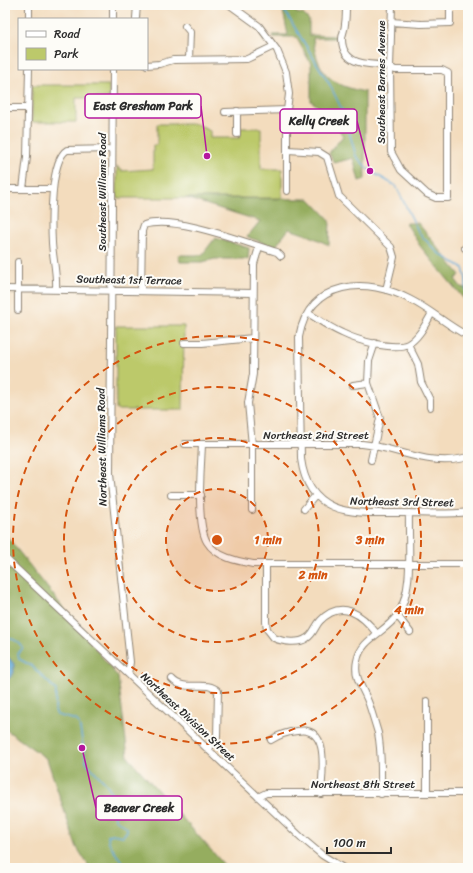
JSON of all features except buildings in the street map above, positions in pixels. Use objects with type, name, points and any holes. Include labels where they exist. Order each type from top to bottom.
[{"type":"street","points":[[29,5],[29,18]]},
{"type":"street","points":[[113,5],[113,18]]},
{"type":"street","points":[[136,18],[137,5]]},
{"type":"street","points":[[230,5],[256,23],[274,46],[282,61],[289,84],[287,110],[287,191]]},
{"type":"street","points":[[346,5],[346,22],[342,41],[346,53],[358,63],[390,67]]},
{"type":"street","name":"Southeast Barnes Avenue","points":[[390,67],[395,70],[442,70],[448,73],[448,198],[436,198],[427,194],[401,170],[392,157],[390,147],[390,67],[392,5]]},
{"type":"street","points":[[391,22],[421,24],[450,23],[450,5]]},
{"type":"street","points":[[185,26],[190,32],[190,60]]},
{"type":"street","points":[[148,65],[159,64],[173,60],[247,59],[274,46]]},
{"type":"street","points":[[23,189],[27,158],[29,70]]},
{"type":"street","name":"Southeast Williams Road","points":[[111,290],[112,70]]},
{"type":"street","points":[[5,108],[28,108]]},
{"type":"street","points":[[225,112],[287,110]]},
{"type":"street","points":[[237,134],[238,111]]},
{"type":"street","points":[[56,289],[57,274],[52,243],[54,189],[62,152],[71,149],[112,149]]},
{"type":"street","points":[[288,150],[319,152],[327,157],[339,196],[391,247],[394,257],[386,290],[412,300],[468,336]]},
{"type":"street","points":[[5,189],[54,189]]},
{"type":"street","points":[[141,291],[142,231],[144,225],[150,223],[183,224],[259,246],[276,252],[281,256]]},
{"type":"street","points":[[252,510],[252,445],[248,403],[253,374],[254,264],[259,246]]},
{"type":"street","points":[[18,262],[18,310]]},
{"type":"street","name":"Northeast 3rd Street","points":[[386,290],[343,284],[316,302],[302,324],[299,337],[301,445],[303,470],[316,495],[329,506],[349,512],[468,512]]},
{"type":"street","name":"Southeast 1st Terrace","points":[[5,289],[253,293]]},
{"type":"street","name":"Northeast Williams Road","points":[[111,290],[111,484],[130,662],[128,674]]},
{"type":"street","points":[[308,313],[342,334],[397,347],[408,344],[417,337],[432,313]]},
{"type":"street","points":[[184,343],[202,343],[253,338]]},
{"type":"street","points":[[371,460],[380,418],[368,383],[369,361],[375,343]]},
{"type":"street","points":[[408,344],[418,364],[420,382],[430,400],[430,407]]},
{"type":"street","points":[[353,385],[368,383]]},
{"type":"street","name":"Northeast 2nd Street","points":[[185,444],[374,445],[429,460],[445,461],[468,457]]},
{"type":"street","points":[[202,445],[202,528],[207,542],[221,554],[243,562],[266,564],[468,564]]},
{"type":"street","points":[[171,495],[201,495]]},
{"type":"street","points":[[304,509],[316,495]]},
{"type":"street","points":[[381,794],[378,735],[369,703],[358,680],[356,671],[360,652],[365,644],[397,615],[407,587],[409,513]]},
{"type":"street","name":"Northeast Division Street","points":[[5,558],[309,844],[343,868]]},
{"type":"street","points":[[266,564],[266,622],[267,629],[274,638],[297,641],[306,639],[325,617],[334,612],[344,611],[354,612],[363,617],[377,634]]},
{"type":"street","points":[[397,615],[410,632]]},
{"type":"street","points":[[172,679],[181,686],[211,687],[218,691],[217,737],[208,750]]},
{"type":"street","points":[[427,701],[427,793]]},
{"type":"street","points":[[271,740],[280,734],[303,730],[317,736],[322,745],[321,794]]},
{"type":"street","name":"Northeast 8th Street","points":[[258,796],[266,793],[468,793]]},
{"type":"green space","points":[[278,5],[294,5],[296,13],[303,14],[309,20],[309,35],[336,36],[336,38],[313,38],[318,61],[322,69],[328,76],[343,86],[365,92],[365,179],[359,181],[353,158],[334,163],[329,153],[343,136],[330,115],[311,101],[311,64],[296,37],[273,37],[272,35],[288,35],[283,11]]},
{"type":"green space","points":[[32,85],[109,85],[109,98],[76,98],[76,122],[32,122]]},
{"type":"green space","points":[[157,124],[196,124],[210,131],[210,138],[240,138],[240,128],[261,128],[261,169],[282,169],[282,198],[117,198],[117,166],[121,171],[153,169],[153,145],[157,145]]},
{"type":"green space","points":[[186,198],[310,199],[330,220],[329,245],[310,236],[289,229],[275,247],[262,243],[247,237],[260,221]]},
{"type":"green space","points":[[406,223],[418,223],[460,275],[455,279],[461,287],[468,289],[468,304],[420,246]]},
{"type":"green space","points":[[215,238],[249,248],[248,259],[215,259],[202,262],[180,262],[178,255],[202,255]]},
{"type":"green space","points":[[116,326],[184,326],[183,410],[116,410]]},
{"type":"green space","points":[[5,534],[118,677],[128,757],[227,868],[90,868],[76,846],[47,759],[5,729]]},
{"type":"water","points":[[5,653],[14,664],[14,673],[5,683]]},
{"type":"waterway","points":[[281,5],[330,85],[344,114],[356,156],[370,171],[396,186],[419,233],[437,252],[463,268],[466,279],[466,310],[468,312]]},
{"type":"waterway","points":[[5,636],[15,640],[23,648],[18,653],[19,659],[32,666],[56,690],[55,711],[57,715],[76,720],[79,723],[86,762],[108,786],[114,800],[115,819],[127,827],[127,831],[123,836],[112,834],[108,836],[112,849],[121,860],[125,868]]},
{"type":"waterway","points":[[139,868],[149,868]]},
{"type":"place","name":"East Gresham Park","points":[[207,156]]},
{"type":"place","name":"Kelly Creek","points":[[370,171]]},
{"type":"place","name":"Beaver Creek","points":[[82,748]]}]
